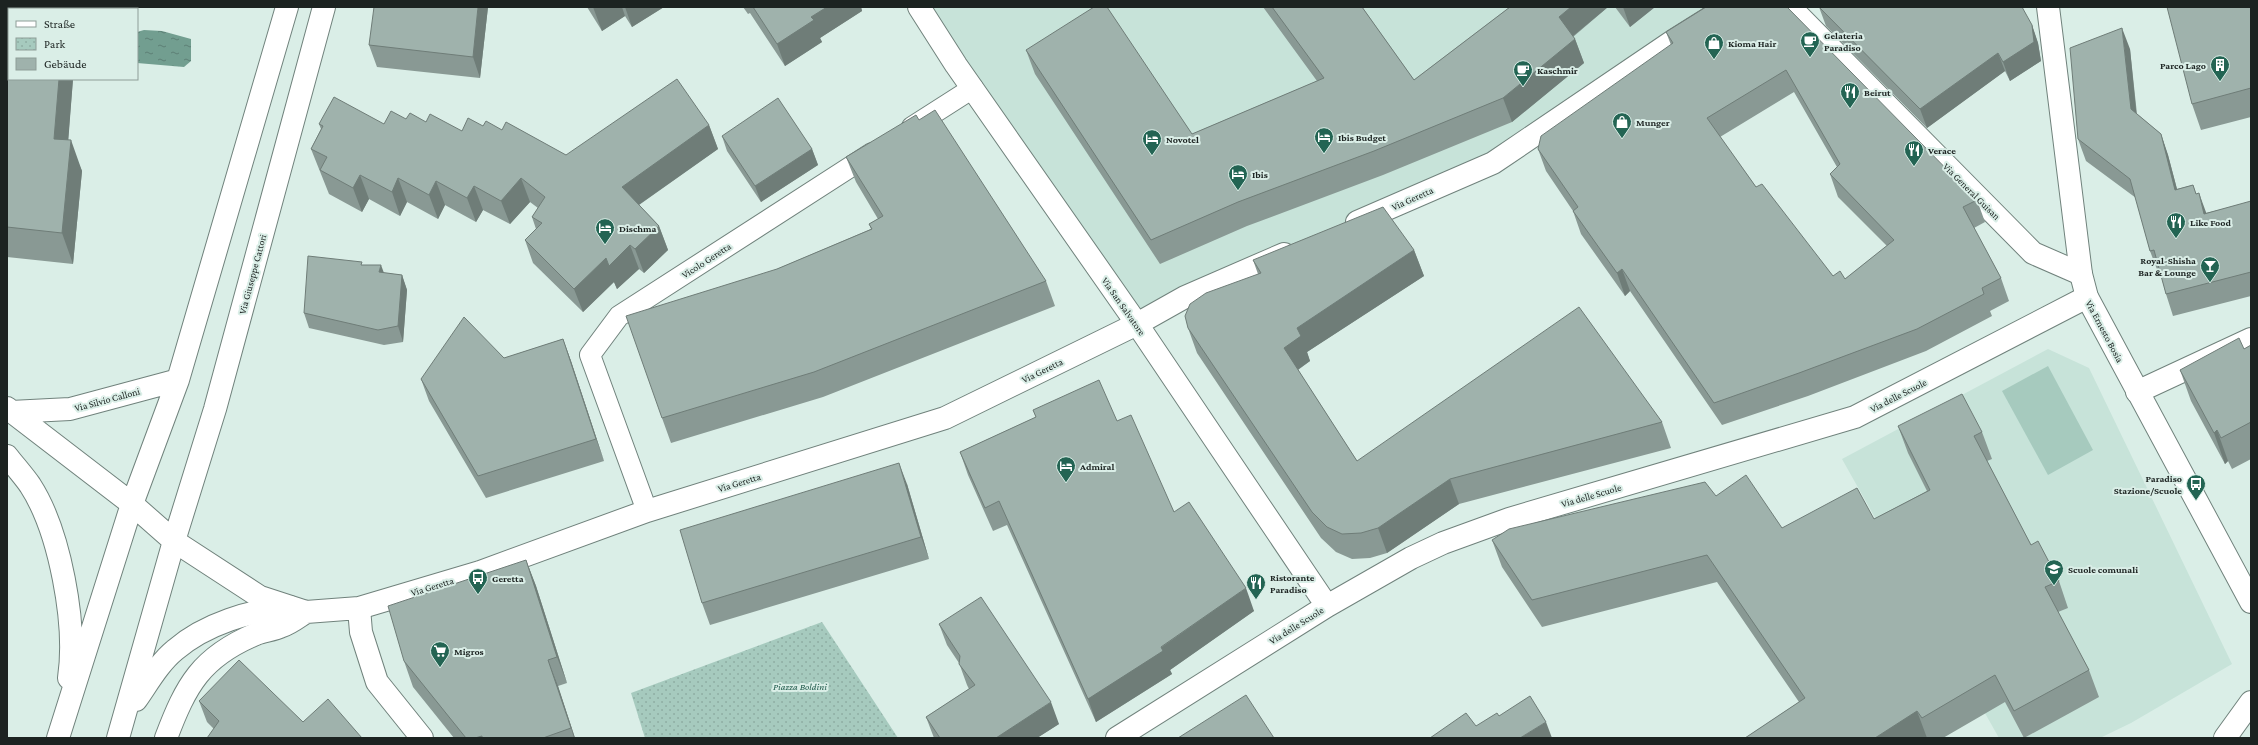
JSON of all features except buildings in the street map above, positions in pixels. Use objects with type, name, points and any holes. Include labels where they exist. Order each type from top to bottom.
[{"type":"street","points":[[60,732],[132,504],[178,380],[287,7]]},
{"type":"street","name":"Via Giuseppe Cattori","points":[[126,715],[174,541],[215,409],[324,7]]},
{"type":"street","name":"Via San Salvatore","points":[[919,7],[973,88],[1137,324],[1327,606]]},
{"type":"street","name":"Via Geretta","points":[[1335,231],[1493,163],[1673,41],[1727,7]]},
{"type":"street","name":"Via General Guisan","points":[[1790,7],[2033,254],[2081,274]]},
{"type":"street","name":"Via Ernesto Bosia","points":[[2048,7],[2081,274],[2086,298],[2251,602]]},
{"type":"street","name":"Via Geretta","points":[[126,715],[158,668],[175,650],[200,633],[225,622],[267,609],[298,610],[359,608],[480,572],[647,511],[945,418],[1137,324],[1185,297],[1300,247]]},
{"type":"street","name":"Via delle Scuole","points":[[1117,738],[1327,606],[1430,549],[1509,519],[1855,417],[2086,298]]},
{"type":"street","points":[[2137,392],[2251,339]]},
{"type":"street","name":"Via Silvio Calloni","points":[[9,410],[70,409],[178,380]]},
{"type":"street","name":"Via Silvio Calloni","points":[[9,410],[132,504],[174,541],[260,597],[298,610]]},
{"type":"street","points":[[7,456],[30,485],[43,513],[65,583],[70,621],[71,663],[60,732]]},
{"type":"street","points":[[359,608],[361,632],[377,682],[422,738]]},
{"type":"street","points":[[166,738],[190,683],[209,661],[232,645],[257,633],[283,626],[298,610]]},
{"type":"street","points":[[2226,738],[2251,702]]},
{"type":"street","points":[[118,738],[126,715]]},
{"type":"lane","name":"Vicolo Geretta","points":[[647,511],[590,355],[619,316],[973,88]]},
{"type":"shaded area","points":[[919,7],[1727,7],[1493,163],[1137,324]]},
{"type":"shaded area","name":"Scuole comunali","points":[[2048,349],[2089,368],[2232,664],[2131,723],[2100,738],[1999,738],[1842,459]]},
{"type":"green space","points":[[2048,366],[2093,450],[2048,475],[2002,391]]},
{"type":"green space","name":"Piazza Boldini","points":[[822,622],[898,738],[645,738],[631,693]]},
{"type":"water","points":[[144,30],[162,31],[191,39],[191,61],[184,67],[138,63],[138,32]]},
{"type":"place","name":"Gelateria Paradiso","points":[[1810,58]]},
{"type":"place","name":"Kioma Hair","points":[[1714,60]]},
{"type":"place","name":"Parco Lago","points":[[2220,82]]},
{"type":"place","name":"Kaschmir","points":[[1523,87]]},
{"type":"place","name":"Beirut","points":[[1850,109]]},
{"type":"place","name":"Munger","points":[[1622,139]]},
{"type":"place","name":"Ibis Budget","points":[[1324,154]]},
{"type":"place","name":"Novotel","points":[[1152,156]]},
{"type":"place","name":"Verace","points":[[1914,167]]},
{"type":"place","name":"Ibis","points":[[1238,191]]},
{"type":"place","name":"Like Food","points":[[2176,239]]},
{"type":"place","name":"Dischma","points":[[605,245]]},
{"type":"place","name":"Royal-Shisha Bar & Lounge","points":[[2210,283]]},
{"type":"place","name":"Admiral","points":[[1066,483]]},
{"type":"place","name":"Paradiso Stazione/Scuole","points":[[2196,501]]},
{"type":"place","name":"Scuole comunali","points":[[2054,586]]},
{"type":"place","name":"Geretta","points":[[478,595]]},
{"type":"place","name":"Ristorante Paradiso","points":[[1256,600]]},
{"type":"place","name":"Migros","points":[[440,668]]}]
